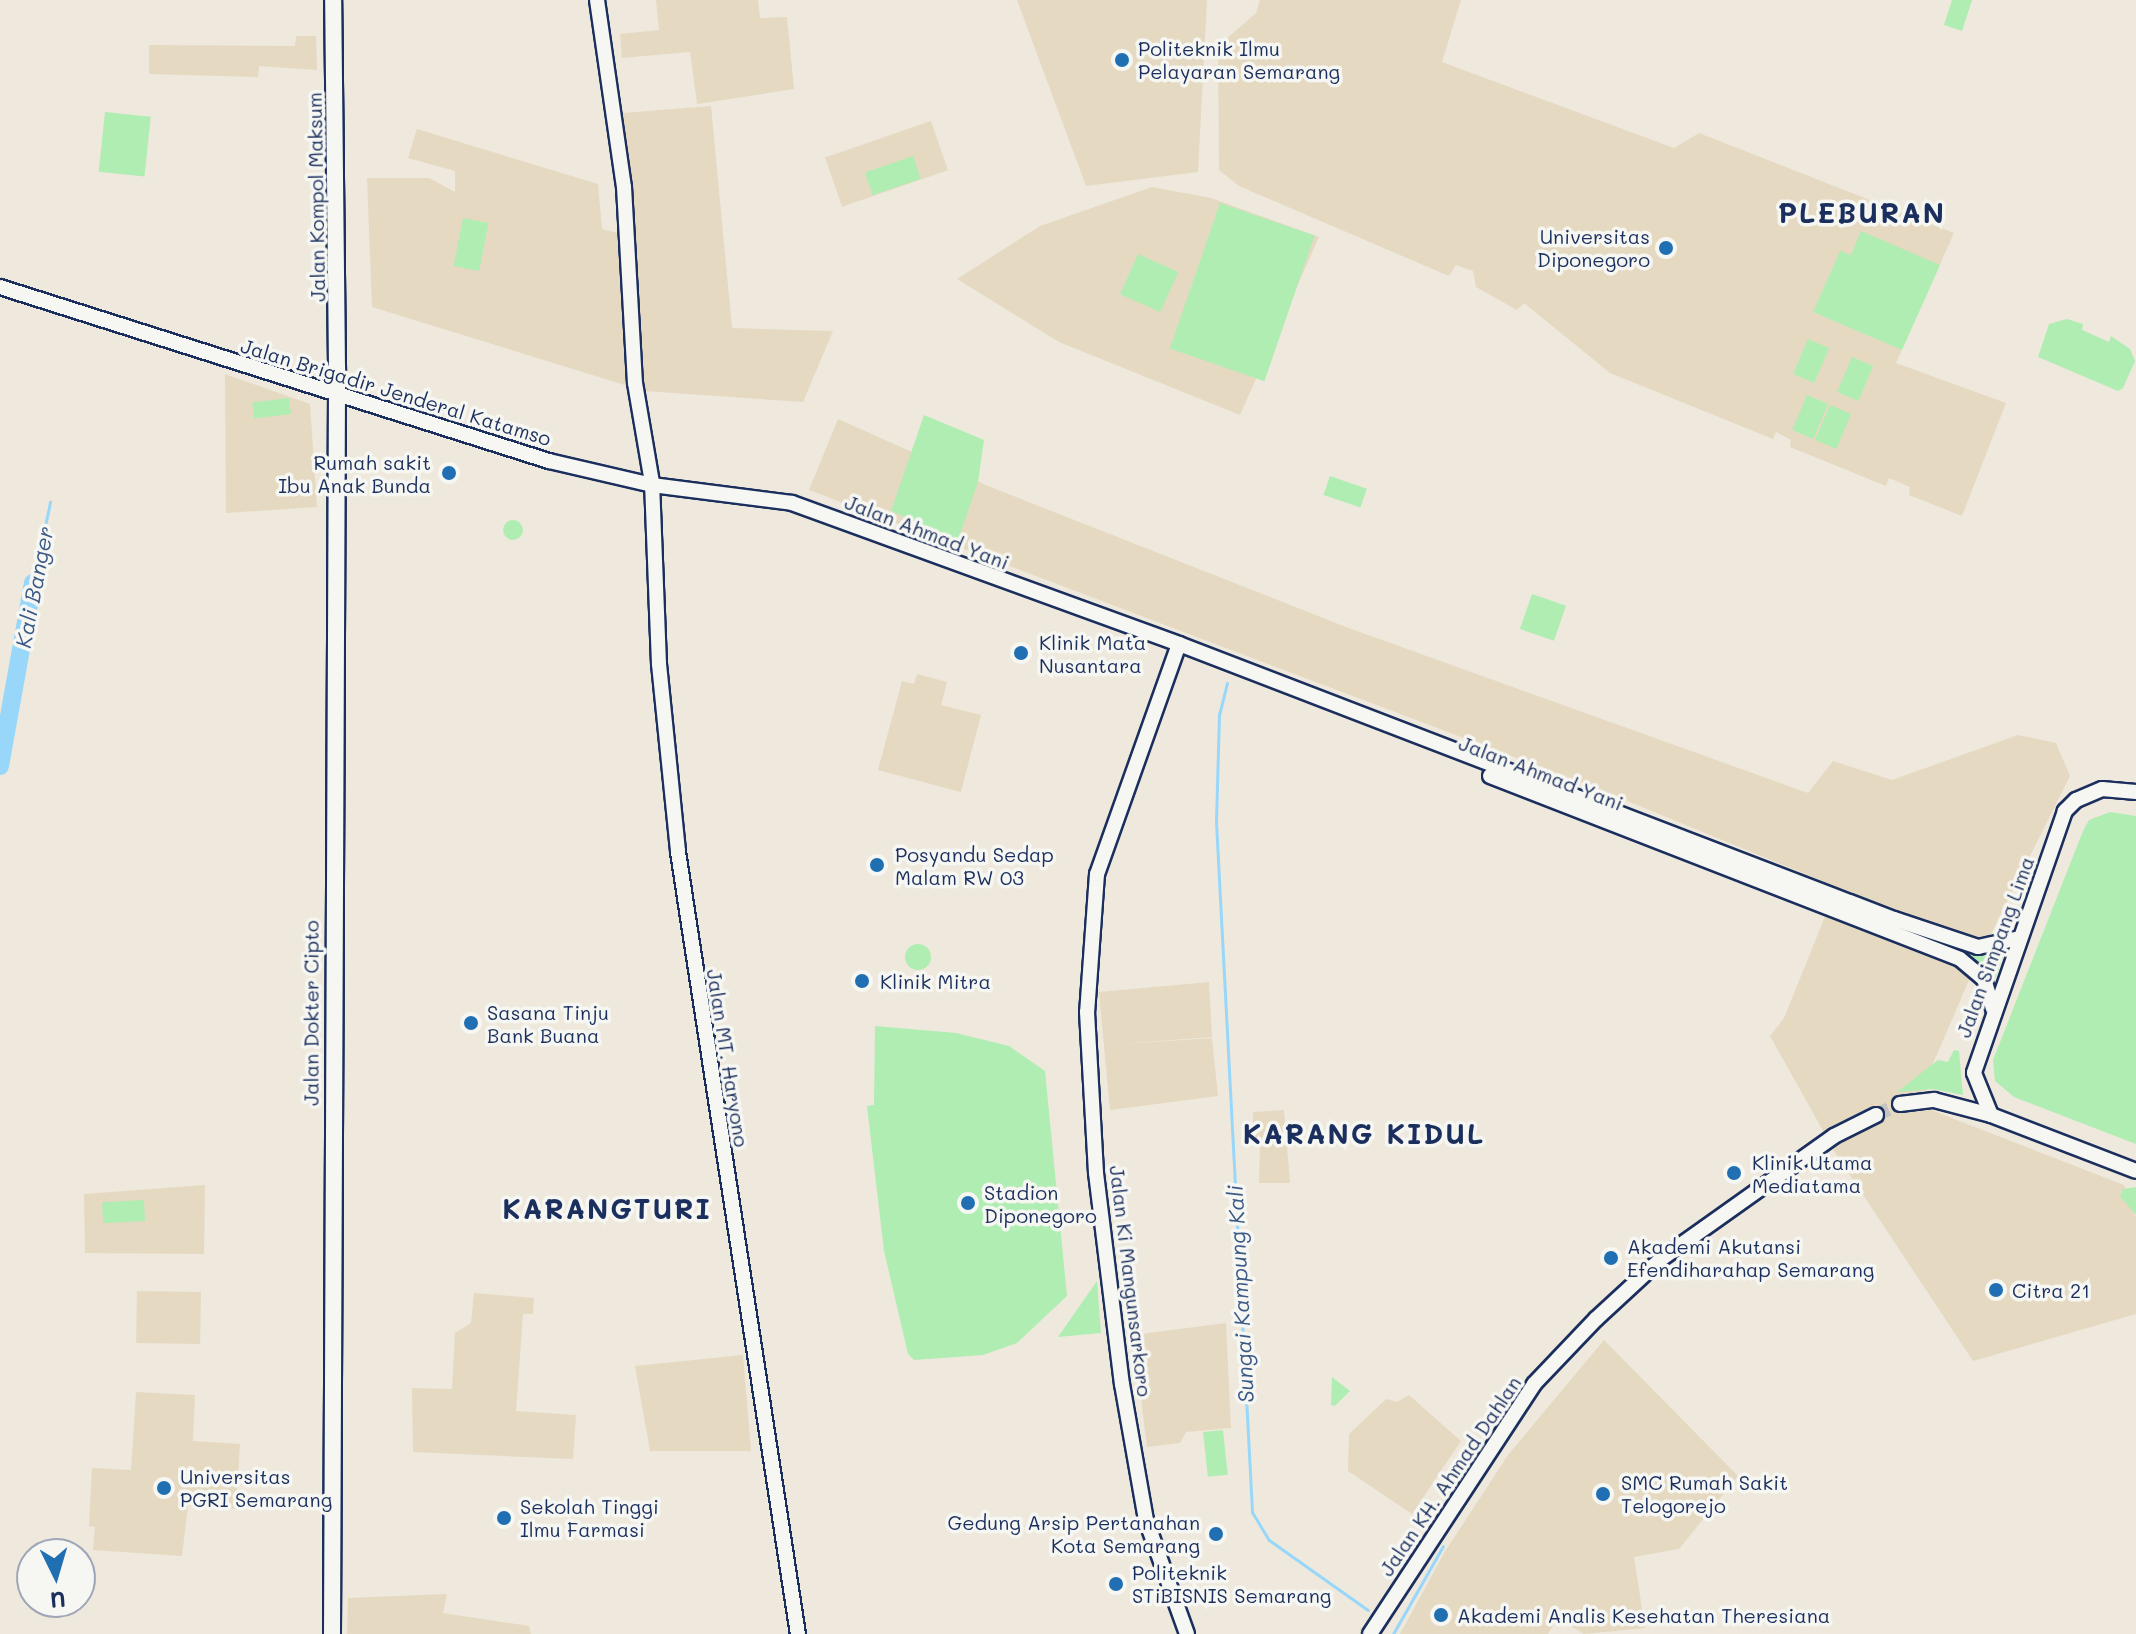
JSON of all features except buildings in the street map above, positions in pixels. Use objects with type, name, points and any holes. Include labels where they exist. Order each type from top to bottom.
[{"type":"highway","name":"Jalan Kompol Maksum","points":[[333,0],[334,393]]},
{"type":"highway","name":"Jalan Dokter Cipto","points":[[332,1634],[334,393]]},
{"type":"main road","name":"Jalan MT. Haryono","points":[[597,0],[624,187],[635,383],[652,485],[659,664],[678,852],[798,1634]]},
{"type":"main road","name":"Jalan Brigadir Jenderal Katamso","points":[[0,287],[549,461],[652,485],[788,502]]},
{"type":"main road","name":"Jalan Ahmad Yani","points":[[788,502],[1924,930],[1978,947],[2020,938]]},
{"type":"main road","name":"Jalan Ahmad Yani","points":[[1178,647],[1960,959],[1984,979],[1993,1009]]},
{"type":"main road","name":"Jalan Ki Mangunsarkoro","points":[[1178,647],[1097,874],[1087,1012],[1096,1173],[1122,1384],[1146,1520],[1187,1634]]},
{"type":"main road","name":"Jalan Simpang Lima","points":[[1991,1115],[1974,1073],[1993,1009],[2065,811],[2076,800],[2102,789],[2136,792]]},
{"type":"main road","points":[[1900,1104],[1934,1100],[1991,1115],[2136,1171]]},
{"type":"main road","name":"Jalan KH. Ahmad Dahlan","points":[[1370,1634],[1534,1384],[1596,1319],[1661,1259],[1834,1136],[1876,1115]]},
{"type":"shaded area","points":[[656,0],[758,0],[760,18],[787,17],[794,89],[697,104],[690,52],[622,58],[620,34],[659,30]]},
{"type":"shaded area","name":"Politeknik Ilmu Pelayaran Semarang","points":[[1017,0],[1207,0],[1198,172],[1086,186]]},
{"type":"shaded area","name":"Universitas Diponegoro","points":[[1260,0],[1461,0],[1442,62],[1674,148],[1699,133],[1954,233],[1896,363],[2006,403],[1962,516],[1909,495],[1910,487],[1889,478],[1886,486],[1790,447],[1791,440],[1776,432],[1773,439],[1610,373],[1524,303],[1517,310],[1476,287],[1473,271],[1456,265],[1449,276],[1239,186],[1219,170],[1218,46],[1256,13]]},
{"type":"shaded area","points":[[296,36],[316,36],[317,70],[259,66],[258,77],[149,74],[149,45],[295,46]]},
{"type":"shaded area","points":[[711,106],[732,328],[833,331],[803,402],[644,391],[372,307],[367,178],[429,178],[455,192],[455,171],[408,158],[417,129],[598,184],[602,229],[626,235],[623,113]]},
{"type":"shaded area","points":[[931,121],[948,170],[842,207],[825,157]]},
{"type":"shaded area","points":[[1152,187],[1211,198],[1319,237],[1240,415],[1059,342],[957,279],[1040,226]]},
{"type":"shaded area","points":[[225,374],[310,404],[317,507],[226,513]]},
{"type":"shaded area","points":[[838,419],[993,488],[1346,627],[1808,793],[1833,761],[1892,780],[2018,735],[2056,743],[2070,776],[1976,964],[1925,1082],[1926,1108],[2124,1185],[2136,1218],[2136,1314],[1973,1361],[1836,1154],[1770,1036],[1784,1018],[1837,887],[1593,787],[809,490]]},
{"type":"shaded area","points":[[917,674],[947,682],[941,705],[981,715],[961,792],[878,770],[902,681],[914,684]]},
{"type":"shaded area","points":[[1209,982],[1212,1037],[1107,1045],[1212,1038],[1218,1096],[1110,1110],[1099,992]]},
{"type":"shaded area","points":[[1284,1110],[1290,1183],[1259,1183],[1260,1145],[1253,1143],[1253,1112]]},
{"type":"shaded area","points":[[205,1185],[204,1254],[85,1253],[84,1194]]},
{"type":"shaded area","points":[[137,1291],[201,1292],[200,1344],[136,1343]]},
{"type":"shaded area","points":[[474,1293],[534,1298],[533,1314],[523,1314],[516,1411],[576,1415],[573,1459],[413,1452],[412,1388],[452,1389],[455,1333],[471,1323]]},
{"type":"shaded area","points":[[1226,1323],[1231,1428],[1186,1432],[1180,1443],[1147,1447],[1133,1335]]},
{"type":"shaded area","name":"SMC Rumah Sakit Telogorejo","points":[[1604,1340],[1738,1476],[1679,1549],[1634,1557],[1645,1628],[1584,1634],[1558,1618],[1548,1634],[1400,1634],[1444,1553],[1508,1455]]},
{"type":"shaded area","points":[[743,1355],[751,1451],[650,1451],[635,1366]]},
{"type":"shaded area","name":"Universitas PGRI Semarang","points":[[136,1392],[195,1395],[193,1441],[240,1444],[236,1509],[188,1506],[182,1556],[96,1550],[95,1527],[89,1526],[92,1468],[131,1470]]},
{"type":"shaded area","points":[[1409,1395],[1461,1441],[1412,1514],[1348,1471],[1349,1434],[1386,1399],[1397,1402]]},
{"type":"shaded area","points":[[447,1594],[443,1613],[529,1626],[531,1634],[347,1634],[348,1598]]},
{"type":"green space","points":[[1952,0],[1972,0],[1962,31],[1944,25]]},
{"type":"green space","points":[[105,112],[151,117],[144,176],[99,172]]},
{"type":"green space","points":[[913,156],[921,179],[873,195],[865,173]]},
{"type":"green space","points":[[1220,203],[1315,236],[1264,381],[1170,349]]},
{"type":"green space","points":[[463,218],[489,223],[479,271],[454,266]]},
{"type":"green space","points":[[1861,231],[1940,265],[1902,350],[1813,312],[1840,251],[1851,255]]},
{"type":"green space","points":[[1138,254],[1178,272],[1160,312],[1120,294]]},
{"type":"green space","points":[[2067,319],[2083,324],[2082,330],[2109,342],[2111,336],[2130,349],[2135,361],[2123,388],[2118,391],[2038,357],[2049,324]]},
{"type":"green space","points":[[1808,339],[1829,348],[1814,383],[1793,374]]},
{"type":"green space","points":[[1852,357],[1873,366],[1858,401],[1837,392]]},
{"type":"green space","points":[[1807,395],[1828,404],[1813,439],[1792,430]]},
{"type":"green space","points":[[289,398],[291,414],[254,418],[252,403]]},
{"type":"green space","points":[[1830,405],[1851,414],[1836,449],[1815,440]]},
{"type":"green space","points":[[924,415],[984,440],[978,482],[958,540],[891,511]]},
{"type":"green space","points":[[1330,476],[1367,489],[1360,508],[1323,495]]},
{"type":"green space","points":[[513,520],[520,523],[523,530],[520,537],[513,540],[506,537],[503,530],[506,523]]},
{"type":"green space","points":[[1532,594],[1566,606],[1554,641],[1520,629]]},
{"type":"green space","points":[[2110,812],[2136,816],[2136,1144],[2014,1097],[1995,1081],[1993,1060],[2083,831],[2089,820]]},
{"type":"green space","points":[[918,944],[927,948],[931,957],[927,966],[918,970],[909,966],[905,957],[909,948]]},
{"type":"green space","points":[[1963,951],[2004,954],[1995,980],[1986,969]]},
{"type":"green space","name":"Stadion Diponegoro","points":[[875,1026],[956,1033],[1009,1046],[1045,1071],[1067,1296],[1017,1343],[983,1355],[914,1360],[908,1354],[884,1251],[867,1106],[874,1105]]},
{"type":"green space","points":[[1954,1050],[1959,1051],[1963,1095],[1933,1089],[1897,1092],[1938,1060],[1948,1062]]},
{"type":"green space","points":[[2136,1187],[2136,1215],[2120,1196],[2123,1189]]},
{"type":"green space","points":[[144,1200],[145,1221],[103,1223],[102,1202]]},
{"type":"green space","points":[[1097,1281],[1101,1333],[1058,1337]]},
{"type":"green space","points":[[1332,1377],[1350,1391],[1335,1406],[1331,1405]]},
{"type":"green space","points":[[1223,1430],[1228,1475],[1208,1477],[1203,1432]]},
{"type":"waterway","name":"Kali Banger","points":[[33,583],[50,502]]},
{"type":"waterway","name":"Kali Banger","points":[[0,766],[33,583]]},
{"type":"waterway","name":"Sungai Kampung Kali","points":[[1227,683],[1219,714],[1216,822],[1252,1512],[1269,1540],[1368,1610]]},
{"type":"waterway","name":"Sungai Kampung Kali","points":[[1393,1634],[1443,1546]]},
{"type":"tunnel","points":[[1876,1115],[1900,1104]]},
{"type":"place","name":"Politeknik Ilmu Pelayaran Semarang","points":[[1122,60]]},
{"type":"place","name":"Universitas Diponegoro","points":[[1666,248]]},
{"type":"place","name":"Rumah sakit Ibu Anak Bunda","points":[[449,473]]},
{"type":"place","name":"Klinik Mata Nusantara","points":[[1021,653]]},
{"type":"place","name":"Posyandu Sedap Malam RW 03","points":[[877,865]]},
{"type":"place","name":"Klinik Mitra","points":[[862,981]]},
{"type":"place","name":"Sasana Tinju Bank Buana","points":[[471,1023]]},
{"type":"place","name":"Klinik Utama Mediatama","points":[[1734,1173]]},
{"type":"place","name":"Stadion Diponegoro","points":[[968,1203]]},
{"type":"place","name":"Akademi Akutansi Efendiharahap Semarang","points":[[1611,1258]]},
{"type":"place","name":"Citra 21","points":[[1996,1290]]},
{"type":"place","name":"Universitas PGRI Semarang","points":[[164,1488]]},
{"type":"place","name":"SMC Rumah Sakit Telogorejo","points":[[1603,1494]]},
{"type":"place","name":"Sekolah Tinggi Ilmu Farmasi","points":[[504,1518]]},
{"type":"place","name":"Gedung Arsip Pertanahan Kota Semarang","points":[[1216,1534]]},
{"type":"place","name":"Politeknik STiBISNIS Semarang","points":[[1116,1584]]},
{"type":"place","name":"Akademi Analis Kesehatan Theresiana","points":[[1441,1615]]},
{"type":"district","name":"PLEBURAN","points":[[1862,212]]},
{"type":"district","name":"KARANG KIDUL","points":[[1364,1133]]},
{"type":"district","name":"KARANGTURI","points":[[607,1208]]}]
